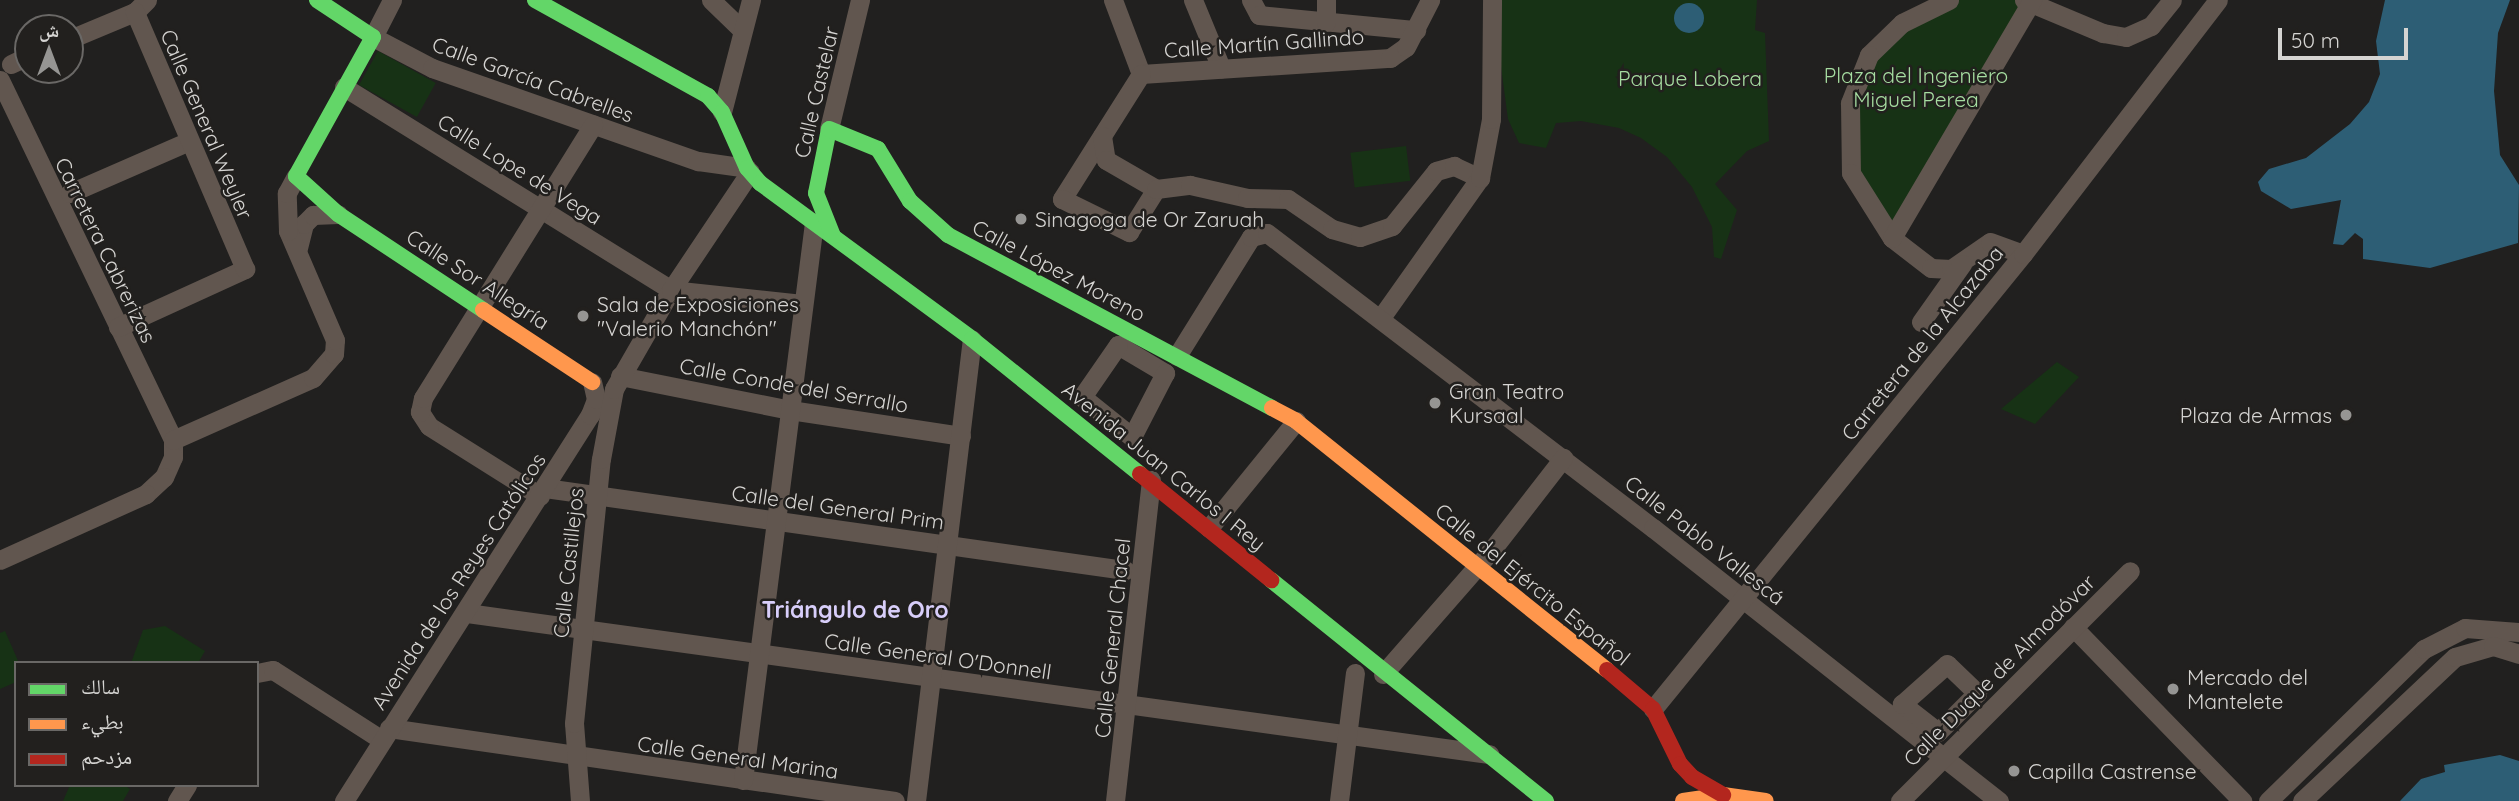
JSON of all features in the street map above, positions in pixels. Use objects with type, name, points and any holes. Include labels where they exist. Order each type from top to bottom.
[{"type":"main road","name":"Calle García Cabrelles","points":[[317,0],[373,37]]},
{"type":"main road","points":[[535,0],[692,84],[722,112],[749,170]]},
{"type":"main road","points":[[296,176],[373,37]]},
{"type":"main road","name":"Calle Castelar","points":[[816,193],[829,130]]},
{"type":"main road","name":"Calle López Moreno","points":[[829,130],[878,149],[910,201],[948,235],[1296,421]]},
{"type":"main road","name":"Avenida Juan Carlos I Rey","points":[[749,170],[785,202],[972,339],[1152,480],[1383,674],[1546,801]]},
{"type":"main road","name":"Calle Sor Allegría","points":[[296,176],[338,214],[592,382]]},
{"type":"main road","points":[[785,202],[804,203],[816,193],[822,217],[835,238]]},
{"type":"main road","name":"Calle del Ejército Español","points":[[1296,421],[1653,709],[1680,764],[1692,777],[1723,795]]},
{"type":"main road","points":[[1683,801],[1723,795],[1766,801]]},
{"type":"street","points":[[373,37],[392,0]]},
{"type":"street","points":[[711,0],[741,29]]},
{"type":"street","points":[[722,112],[741,29],[751,0]]},
{"type":"street","name":"Calle Castelar","points":[[829,130],[860,0]]},
{"type":"street","points":[[1113,0],[1141,74],[1062,199],[1129,232],[1156,189]]},
{"type":"street","points":[[1194,0],[1221,68]]},
{"type":"street","points":[[1251,0],[1259,15],[1416,30],[1430,0]]},
{"type":"street","points":[[1326,0],[1326,22]]},
{"type":"street","points":[[1380,319],[1480,178],[1491,119],[1492,0]]},
{"type":"street","points":[[1949,0],[1902,23],[1877,45],[1860,72],[1850,103],[1851,173],[1892,238],[1931,268],[1942,270],[1962,264]]},
{"type":"street","points":[[1892,238],[2029,1],[2103,33],[2126,37],[2151,26],[2172,0]]},
{"type":"street","name":"Carretera de la Alcazaba","points":[[1653,709],[2023,254],[2218,0]]},
{"type":"street","points":[[84,32],[141,6]]},
{"type":"street","name":"Calle General Weyler","points":[[118,327],[245,269],[189,141],[141,6]]},
{"type":"street","name":"Calle Martín Gallindo","points":[[1141,74],[1391,58],[1401,54],[1416,30]]},
{"type":"street","name":"Calle García Cabrelles","points":[[373,37],[432,68],[593,125],[698,161],[749,170]]},
{"type":"street","name":"Carretera Cabrerizas","points":[[13,67],[118,327],[173,440]]},
{"type":"street","name":"Calle Lope de Vega","points":[[344,87],[671,290]]},
{"type":"street","points":[[542,492],[429,426],[420,412],[423,398],[593,125]]},
{"type":"street","points":[[1101,136],[1107,160],[1156,189],[1190,185],[1247,198],[1288,199],[1332,229],[1360,237],[1392,226],[1436,171],[1454,166],[1480,178]]},
{"type":"street","points":[[69,193],[189,141]]},
{"type":"street","points":[[620,376],[671,290],[749,170]]},
{"type":"street","points":[[0,560],[146,494],[164,477],[173,457],[173,440],[326,368],[334,354],[335,340],[285,212],[296,176]]},
{"type":"street","points":[[298,248],[304,224],[313,215],[338,214]]},
{"type":"street","points":[[743,780],[814,223]]},
{"type":"street","name":"Calle Pablo Vallescá","points":[[1177,356],[1251,237],[1262,232],[1563,458],[1999,801]]},
{"type":"street","points":[[1922,322],[1962,264],[1990,242],[2023,254]]},
{"type":"street","points":[[671,290],[803,304]]},
{"type":"street","points":[[916,801],[972,339]]},
{"type":"street","points":[[1118,345],[1165,373],[1132,437],[1082,397],[1118,345]]},
{"type":"street","name":"Calle Conde del Serrallo","points":[[620,376],[790,410],[961,436]]},
{"type":"street","name":"Calle Castillejos","points":[[580,801],[575,758],[583,629],[607,418],[620,376]]},
{"type":"street","name":"Avenida de los Reyes Católicos","points":[[344,801],[385,734],[467,613],[595,406],[592,382]]},
{"type":"street","points":[[1209,528],[1296,421]]},
{"type":"street","points":[[1383,674],[1477,566],[1563,458]]},
{"type":"street","name":"Calle General Chacel","points":[[1115,801],[1152,480]]},
{"type":"street","name":"Calle del General Prim","points":[[542,492],[598,495],[1125,570]]},
{"type":"street","name":"Calle Duque de Almodóvar","points":[[1900,801],[2130,571]]},
{"type":"street","name":"Calle General O'Donnell","points":[[467,613],[1320,733],[1347,746],[1489,754]]},
{"type":"street","points":[[2073,627],[2242,801]]},
{"type":"street","points":[[2268,801],[2424,649],[2465,628],[2491,627],[2519,632]]},
{"type":"street","points":[[2302,801],[2455,657],[2493,646],[2519,654]]},
{"type":"street","points":[[261,671],[385,734]]},
{"type":"street","points":[[1339,801],[1355,673]]},
{"type":"street","points":[[1949,721],[1965,735]]},
{"type":"street","name":"Calle General Marina","points":[[385,734],[895,801]]},
{"type":"green space","name":"Parque Lobera","points":[[1500,0],[1757,0],[1755,30],[1765,33],[1769,141],[1747,151],[1715,184],[1737,210],[1721,259],[1714,257],[1712,227],[1692,187],[1667,157],[1641,138],[1619,128],[1581,121],[1556,123],[1546,148],[1519,143],[1508,119],[1501,67]]},
{"type":"green space","name":"Plaza del Ingeniero Miguel Perea","points":[[1949,0],[2024,0],[1892,238],[1849,155],[1869,55]]},
{"type":"green space","points":[[378,51],[436,83],[417,117],[359,85]]},
{"type":"green space","points":[[1406,146],[1410,181],[1355,188],[1350,153]]},
{"type":"green space","points":[[2057,362],[2079,377],[2035,424],[2001,409]]},
{"type":"green space","points":[[165,626],[205,651],[199,661],[132,661],[143,630]]},
{"type":"green space","points":[[5,631],[18,661],[14,661],[14,683],[0,689],[0,633]]},
{"type":"green space","points":[[69,787],[130,789],[123,801],[63,801]]},
{"type":"water","points":[[2385,0],[2510,0],[2498,33],[2494,91],[2500,155],[2519,185],[2518,243],[2430,268],[2363,259],[2363,239],[2355,233],[2343,245],[2333,244],[2341,200],[2291,209],[2261,191],[2258,182],[2269,169],[2306,158],[2350,124],[2369,102],[2380,74],[2376,41]]},
{"type":"water","points":[[1689,3],[1695,4],[1703,12],[1703,24],[1695,32],[1689,33],[1683,32],[1675,24],[1674,18],[1675,12],[1683,4]]},
{"type":"water","points":[[2500,755],[2519,761],[2519,801],[2400,801],[2421,779],[2445,772],[2444,765]]},
{"type":"traffic: fast","points":[[317,0],[373,37],[296,176],[338,214],[483,310]]},
{"type":"traffic: fast","points":[[535,0],[708,96],[722,112],[747,168],[760,183],[972,339],[1140,474]]},
{"type":"traffic: fast","points":[[833,236],[816,193],[829,129],[878,149],[910,201],[948,235],[1272,408]]},
{"type":"traffic: fast","points":[[1271,580],[1546,801]]},
{"type":"traffic: slow","points":[[483,310],[592,382]]},
{"type":"traffic: slow","points":[[1272,408],[1296,421],[1607,670]]},
{"type":"traffic: slow","points":[[1683,801],[1723,795],[1766,801]]},
{"type":"traffic: jam","points":[[1140,474],[1271,580]]},
{"type":"traffic: jam","points":[[1607,670],[1653,709],[1680,764],[1692,777],[1723,795]]},
{"type":"place","name":"Sinagoga de Or Zaruah","points":[[1021,219]]},
{"type":"place","name":"Sala de Exposiciones \"Valerio Manchón\"","points":[[583,316]]},
{"type":"place","name":"Gran Teatro Kursaal","points":[[1435,403]]},
{"type":"place","name":"Plaza de Armas","points":[[2346,415]]},
{"type":"place","name":"Mercado del Mantelete","points":[[2173,689]]},
{"type":"place","name":"Capilla Castrense","points":[[2014,771]]},
{"type":"district","name":"Triángulo de Oro","points":[[855,610]]}]
